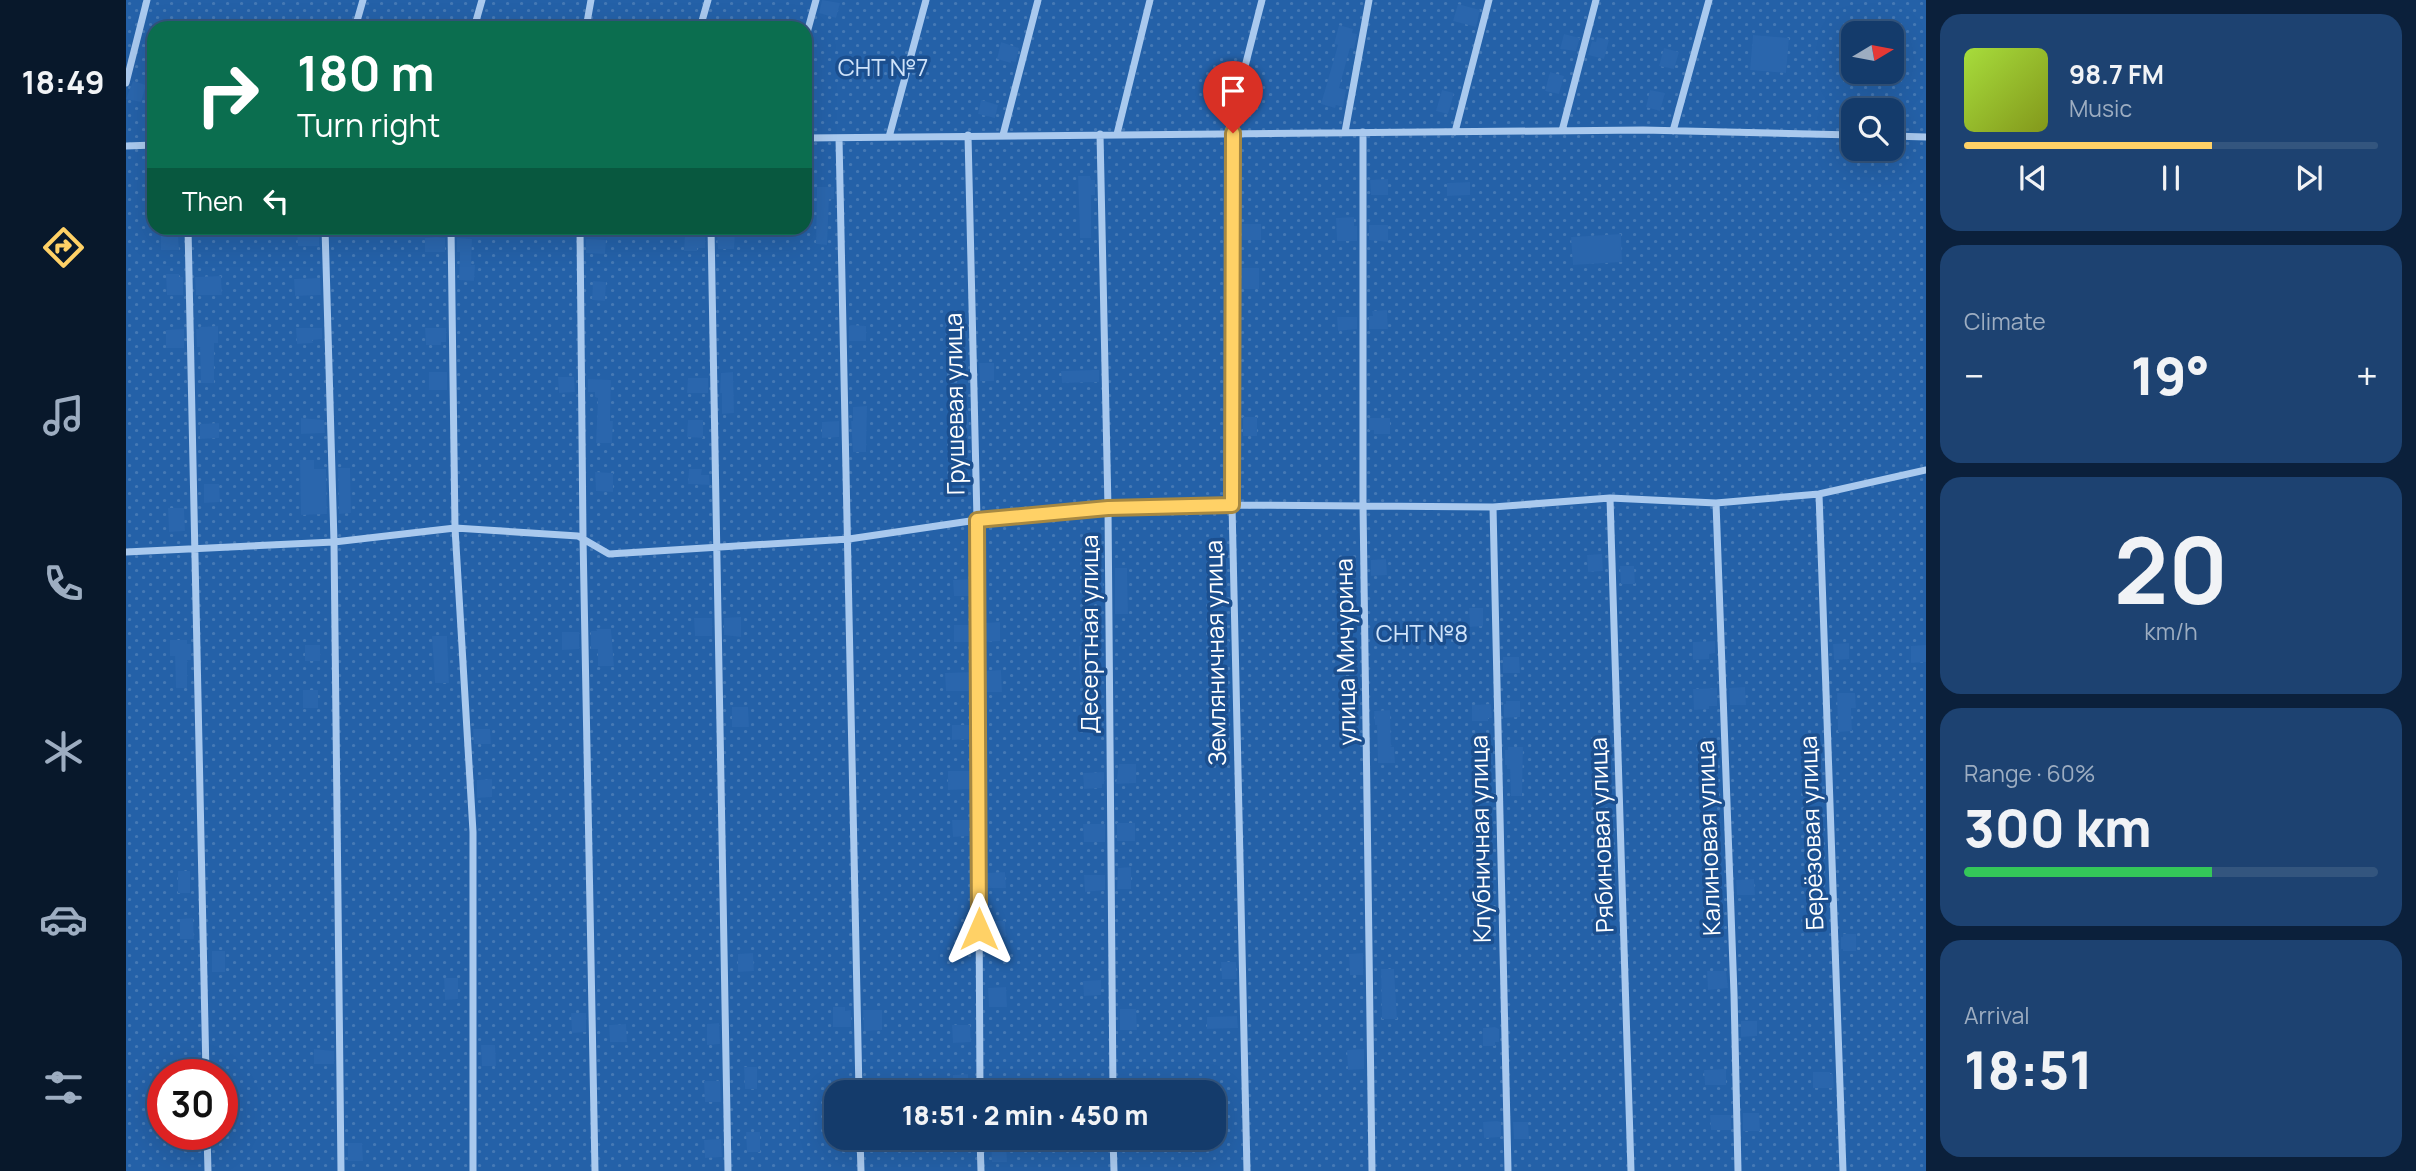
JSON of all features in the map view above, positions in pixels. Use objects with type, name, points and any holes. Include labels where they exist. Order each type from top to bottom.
[{"type":"street","points":[[126,83],[147,0]]},
{"type":"street","points":[[357,21],[363,0]]},
{"type":"street","points":[[476,21],[482,0]]},
{"type":"street","points":[[588,21],[592,0]]},
{"type":"street","points":[[701,21],[708,0]]},
{"type":"street","points":[[810,21],[816,0]]},
{"type":"street","points":[[890,137],[926,0]]},
{"type":"street","points":[[1003,135],[1038,0]]},
{"type":"street","points":[[1117,134],[1150,0]]},
{"type":"street","name":"Земляничная улица","points":[[1247,1171],[1232,505],[1231,133],[1262,0]]},
{"type":"street","points":[[1345,132],[1369,0]]},
{"type":"street","points":[[1455,132],[1489,0]]},
{"type":"street","points":[[1562,131],[1596,0]]},
{"type":"street","points":[[1673,131],[1709,0]]},
{"type":"street","points":[[812,138],[1562,131],[1841,135]]},
{"type":"street","name":"улица Мичурина","points":[[1363,132],[1363,505],[1372,1171]]},
{"type":"street","name":"Десертная улица","points":[[1100,134],[1108,508],[1113,1080]]},
{"type":"street","name":"Грушевая улица","points":[[968,135],[977,520],[980,1080]]},
{"type":"street","points":[[1904,136],[1926,137]]},
{"type":"street","points":[[839,138],[859,1080]]},
{"type":"street","points":[[126,146],[147,145]]},
{"type":"street","points":[[188,235],[206,1059]]},
{"type":"street","points":[[325,235],[334,542],[341,1171]]},
{"type":"street","points":[[451,235],[455,528],[473,832],[473,1171]]},
{"type":"street","points":[[580,235],[595,1171]]},
{"type":"street","points":[[711,235],[728,1171]]},
{"type":"street","points":[[126,552],[334,542],[455,528],[578,536],[609,554],[849,539],[977,520],[1108,508],[1232,505],[1493,507],[1610,498],[1716,503],[1819,494],[1926,470]]},
{"type":"street","name":"Берёзовая улица","points":[[1819,494],[1843,1171]]},
{"type":"street","name":"Рябиновая улица","points":[[1610,498],[1631,1171]]},
{"type":"street","name":"Калиновая улица","points":[[1716,503],[1738,1171]]},
{"type":"street","name":"Клубничная улица","points":[[1493,507],[1508,1171]]},
{"type":"street","points":[[207,1150],[208,1171]]},
{"type":"street","points":[[860,1150],[861,1171]]},
{"type":"street","points":[[980,1150],[981,1171]]},
{"type":"street","points":[[1113,1150],[1114,1171]]},
{"type":"green space","name":"СНТ №8","points":[[126,0],[1926,0],[1926,1171],[126,1171]]},
{"type":"building","points":[[822,0],[840,3],[836,18],[819,13]]},
{"type":"building","points":[[1458,4],[1480,10],[1476,27],[1453,21]]},
{"type":"building","points":[[1339,25],[1353,29],[1352,33],[1357,34],[1354,49],[1350,48],[1339,88],[1346,90],[1343,107],[1336,105],[1335,108],[1321,104],[1338,45],[1334,44]]},
{"type":"building","points":[[1564,34],[1580,38],[1576,51],[1560,49]]},
{"type":"building","points":[[1753,35],[1789,38],[1786,73],[1750,70]]},
{"type":"building","points":[[1597,37],[1609,40],[1604,59],[1588,55],[1592,41],[1596,42]]},
{"type":"building","points":[[1001,42],[1019,48],[1016,62],[997,59]]},
{"type":"building","points":[[1664,48],[1679,52],[1674,69],[1659,66]]},
{"type":"building","points":[[1550,72],[1564,76],[1559,94],[1545,91]]},
{"type":"building","points":[[133,81],[146,85],[141,102],[126,99]]},
{"type":"building","points":[[1442,90],[1454,93],[1448,114],[1436,111]]},
{"type":"building","points":[[1650,90],[1665,93],[1660,111],[1646,107]]},
{"type":"building","points":[[981,100],[998,105],[995,118],[978,114]]},
{"type":"building","points":[[1078,176],[1090,176],[1091,180],[1095,180],[1095,195],[1091,195],[1091,238],[1080,238]]},
{"type":"building","points":[[1388,179],[1388,195],[1371,195],[1370,180]]},
{"type":"building","points":[[1470,182],[1470,195],[1447,196],[1447,183]]},
{"type":"building","points":[[817,187],[834,187],[834,199],[829,199],[827,245],[816,244]]},
{"type":"building","points":[[1354,217],[1357,241],[1337,241],[1336,218]]},
{"type":"building","points":[[1242,224],[1261,224],[1261,240],[1242,240]]},
{"type":"building","points":[[1369,225],[1388,225],[1388,242],[1369,240]]},
{"type":"building","points":[[1621,234],[1622,262],[1573,265],[1571,237]]},
{"type":"building","points":[[161,235],[178,235],[179,250],[161,250]]},
{"type":"building","points":[[297,235],[319,235],[319,246],[298,246]]},
{"type":"building","points":[[685,235],[705,235],[705,248],[684,251]]},
{"type":"building","points":[[717,235],[735,235],[734,249],[718,249]]},
{"type":"building","points":[[425,238],[445,238],[445,252],[425,252]]},
{"type":"building","points":[[457,238],[472,239],[471,265],[475,265],[474,281],[459,280],[460,252],[457,252]]},
{"type":"building","points":[[586,239],[606,240],[605,254],[586,253]]},
{"type":"building","points":[[1241,268],[1259,268],[1259,289],[1242,289]]},
{"type":"building","points":[[166,274],[179,274],[179,277],[183,277],[183,295],[167,295]]},
{"type":"building","points":[[221,276],[222,295],[196,295],[195,277]]},
{"type":"building","points":[[320,278],[321,295],[295,296],[294,279]]},
{"type":"building","points":[[593,281],[606,282],[605,301],[592,300]]},
{"type":"building","points":[[1387,310],[1388,329],[1369,329],[1369,316],[1373,316],[1372,311]]},
{"type":"building","points":[[1337,317],[1357,317],[1357,329],[1338,331]]},
{"type":"building","points":[[945,319],[966,322],[967,337],[945,337]]},
{"type":"building","points":[[851,325],[866,326],[866,341],[849,341]]},
{"type":"building","points":[[218,326],[218,343],[214,343],[214,383],[201,383],[200,347],[197,347],[196,329]]},
{"type":"building","points":[[296,328],[322,328],[322,339],[312,340],[313,343],[297,344]]},
{"type":"building","points":[[425,328],[446,328],[446,342],[441,342],[441,345],[426,345]]},
{"type":"building","points":[[184,329],[184,348],[166,348],[166,330]]},
{"type":"building","points":[[979,363],[994,363],[994,381],[980,381]]},
{"type":"building","points":[[1099,370],[1099,382],[1062,383],[1061,371]]},
{"type":"building","points":[[429,372],[447,372],[447,390],[429,390]]},
{"type":"building","points":[[733,372],[734,413],[722,414],[721,373]]},
{"type":"building","points":[[558,377],[574,377],[575,392],[559,393]]},
{"type":"building","points":[[688,378],[708,378],[708,393],[687,393]]},
{"type":"building","points":[[588,379],[611,380],[612,443],[596,443],[598,398],[595,397],[595,392],[588,392]]},
{"type":"building","points":[[867,406],[866,452],[853,452],[853,407]]},
{"type":"building","points":[[949,414],[968,414],[967,462],[950,463]]},
{"type":"building","points":[[1243,417],[1257,417],[1257,436],[1243,436]]},
{"type":"building","points":[[301,418],[324,420],[325,433],[301,434]]},
{"type":"building","points":[[1369,418],[1390,418],[1390,434],[1374,434],[1374,430],[1369,430]]},
{"type":"building","points":[[688,420],[703,420],[703,438],[687,437]]},
{"type":"building","points":[[839,421],[839,437],[822,438],[822,422]]},
{"type":"building","points":[[219,423],[219,438],[200,439],[200,424]]},
{"type":"building","points":[[300,460],[314,460],[314,469],[326,469],[327,514],[301,515]]},
{"type":"building","points":[[338,468],[350,468],[351,513],[339,514]]},
{"type":"building","points":[[689,469],[702,469],[701,475],[709,475],[710,485],[688,484]]},
{"type":"building","points":[[595,472],[613,473],[613,492],[596,491]]},
{"type":"building","points":[[204,484],[219,484],[220,502],[204,503]]},
{"type":"building","points":[[168,508],[184,508],[185,531],[169,532]]},
{"type":"building","points":[[1602,554],[1603,571],[1588,572],[1587,555]]},
{"type":"building","points":[[1386,559],[1387,575],[1371,576],[1371,560]]},
{"type":"building","points":[[1620,566],[1634,566],[1635,584],[1621,584]]},
{"type":"building","points":[[1115,568],[1127,568],[1128,614],[1115,614]]},
{"type":"building","points":[[1102,574],[1103,588],[1083,589],[1083,575]]},
{"type":"building","points":[[971,579],[971,596],[954,596],[953,580]]},
{"type":"building","points":[[1469,608],[1483,608],[1483,626],[1470,627]]},
{"type":"building","points":[[741,617],[741,637],[724,635],[724,618]]},
{"type":"building","points":[[694,618],[712,618],[712,636],[695,636]]},
{"type":"building","points":[[1000,622],[1000,641],[984,642],[984,623]]},
{"type":"building","points":[[954,625],[971,625],[972,642],[954,642]]},
{"type":"building","points":[[596,629],[611,629],[614,666],[598,666],[598,649],[591,649],[591,631],[597,631]]},
{"type":"building","points":[[562,632],[579,632],[579,649],[562,650]]},
{"type":"building","points":[[432,636],[447,636],[449,683],[435,683]]},
{"type":"building","points":[[170,640],[187,640],[187,644],[191,644],[191,660],[187,660],[187,688],[176,688],[175,656],[170,656]]},
{"type":"building","points":[[1212,641],[1229,641],[1229,656],[1213,656]]},
{"type":"building","points":[[1715,641],[1715,653],[1709,654],[1709,659],[1693,660],[1693,642]]},
{"type":"building","points":[[1849,643],[1849,659],[1834,660],[1833,644]]},
{"type":"building","points":[[305,645],[320,645],[320,661],[305,661]]},
{"type":"building","points":[[1090,645],[1092,683],[1080,683],[1079,646]]},
{"type":"building","points":[[1926,645],[1926,662],[1911,663],[1911,646]]},
{"type":"building","points":[[1503,657],[1519,657],[1520,673],[1503,673]]},
{"type":"building","points":[[1001,670],[1002,692],[985,692],[985,671]]},
{"type":"building","points":[[972,672],[972,691],[946,691],[945,673]]},
{"type":"building","points":[[1745,687],[1746,705],[1730,705],[1729,688]]},
{"type":"building","points":[[1717,688],[1717,706],[1694,710],[1693,689]]},
{"type":"building","points":[[303,690],[318,690],[318,708],[303,708]]},
{"type":"building","points":[[1837,693],[1855,693],[1856,708],[1851,708],[1852,731],[1838,732]]},
{"type":"building","points":[[1506,701],[1520,701],[1520,717],[1504,718]]},
{"type":"building","points":[[1491,704],[1492,718],[1488,718],[1488,721],[1472,721],[1472,705]]},
{"type":"building","points":[[732,707],[748,707],[749,727],[732,727]]},
{"type":"building","points":[[1390,710],[1391,747],[1394,747],[1395,763],[1378,763],[1374,711]]},
{"type":"building","points":[[952,725],[972,725],[972,739],[952,740]]},
{"type":"building","points":[[473,729],[490,729],[491,744],[474,744]]},
{"type":"building","points":[[1595,742],[1611,742],[1611,757],[1596,758]]},
{"type":"building","points":[[1508,747],[1523,747],[1522,796],[1511,796],[1510,769],[1505,765],[1505,750],[1508,750]]},
{"type":"building","points":[[1474,750],[1492,750],[1493,765],[1474,766]]},
{"type":"building","points":[[1119,764],[1136,764],[1136,783],[1116,784]]},
{"type":"building","points":[[948,771],[972,771],[972,789],[948,790]]},
{"type":"building","points":[[1104,772],[1102,788],[1084,789],[1083,773]]},
{"type":"building","points":[[492,779],[492,797],[477,798],[477,780]]},
{"type":"building","points":[[952,820],[969,820],[969,836],[953,837]]},
{"type":"building","points":[[1117,823],[1135,823],[1135,841],[1117,841]]},
{"type":"building","points":[[1083,824],[1105,824],[1105,842],[1084,842]]},
{"type":"building","points":[[1822,828],[1822,848],[1809,849],[1808,829]]},
{"type":"building","points":[[1474,844],[1489,844],[1489,861],[1475,861]]},
{"type":"building","points":[[1131,867],[1131,889],[1117,889],[1118,868]]},
{"type":"building","points":[[178,871],[190,871],[190,893],[178,893]]},
{"type":"building","points":[[1005,872],[1006,888],[986,888],[986,873]]},
{"type":"building","points":[[1084,875],[1105,875],[1105,890],[1085,892]]},
{"type":"building","points":[[1754,879],[1755,895],[1737,895],[1736,880]]},
{"type":"building","points":[[1472,891],[1487,891],[1488,909],[1472,909]]},
{"type":"building","points":[[193,918],[194,939],[180,939],[180,919]]},
{"type":"building","points":[[989,921],[1005,921],[1006,937],[989,937]]},
{"type":"building","points":[[1843,934],[1856,934],[1856,951],[1841,949]]},
{"type":"building","points":[[212,951],[225,951],[225,972],[212,972]]},
{"type":"building","points":[[753,953],[754,971],[738,972],[738,954]]},
{"type":"building","points":[[1363,953],[1363,975],[1350,975],[1349,954]]},
{"type":"building","points":[[1221,962],[1236,962],[1237,979],[1222,979]]},
{"type":"building","points":[[1381,969],[1394,969],[1397,1019],[1382,1019]]},
{"type":"building","points":[[1707,971],[1726,971],[1728,988],[1708,990]]},
{"type":"building","points":[[444,978],[458,978],[458,999],[445,1000]]},
{"type":"building","points":[[1101,980],[1101,995],[1084,996],[1083,981]]},
{"type":"building","points":[[1006,987],[1007,1007],[989,1007],[988,988]]},
{"type":"building","points":[[833,1007],[851,1010],[851,1027],[833,1027]]},
{"type":"building","points":[[1120,1009],[1136,1009],[1137,1030],[1120,1030]]},
{"type":"building","points":[[863,1010],[882,1010],[882,1030],[864,1031]]},
{"type":"building","points":[[571,1013],[586,1013],[586,1032],[572,1033]]},
{"type":"building","points":[[1237,1016],[1238,1028],[1207,1029],[1207,1017]]},
{"type":"building","points":[[1741,1021],[1757,1021],[1757,1036],[1741,1037]]},
{"type":"building","points":[[719,1023],[720,1044],[707,1045],[707,1024]]},
{"type":"building","points":[[626,1024],[627,1042],[610,1042],[609,1025]]},
{"type":"building","points":[[952,1025],[970,1025],[971,1042],[953,1043]]},
{"type":"building","points":[[1483,1028],[1499,1029],[1499,1042],[1495,1042],[1495,1046],[1483,1046]]},
{"type":"building","points":[[481,1045],[495,1045],[496,1066],[482,1066]]},
{"type":"building","points":[[314,1049],[334,1051],[334,1064],[314,1064]]},
{"type":"building","points":[[1364,1049],[1364,1069],[1348,1070],[1347,1050]]},
{"type":"building","points":[[744,1067],[757,1067],[757,1089],[745,1089]]},
{"type":"building","points":[[1726,1069],[1726,1085],[1705,1085],[1704,1070]]},
{"type":"building","points":[[1813,1072],[1833,1074],[1834,1088],[1813,1088]]},
{"type":"building","points":[[968,1074],[968,1080],[953,1080],[953,1075]]},
{"type":"building","points":[[704,1081],[720,1081],[721,1102],[705,1102]]},
{"type":"building","points":[[1743,1113],[1759,1113],[1760,1131],[1743,1131]]},
{"type":"building","points":[[1710,1115],[1731,1115],[1731,1130],[1711,1130]]},
{"type":"building","points":[[1483,1122],[1501,1122],[1501,1137],[1484,1138]]},
{"type":"building","points":[[1513,1122],[1528,1122],[1529,1139],[1514,1139]]},
{"type":"building","points":[[746,1132],[760,1132],[760,1152],[747,1152]]},
{"type":"building","points":[[721,1139],[722,1157],[705,1158],[704,1140]]},
{"type":"building","points":[[348,1143],[362,1143],[363,1161],[348,1161]]},
{"type":"building","points":[[991,1150],[1006,1150],[1007,1162],[992,1162]]},
{"type":"route","points":[[979,929],[977,520],[1108,508],[1232,505],[1233,133]]},
{"type":"park label","name":"СНТ №7","points":[[883,68]]}]
